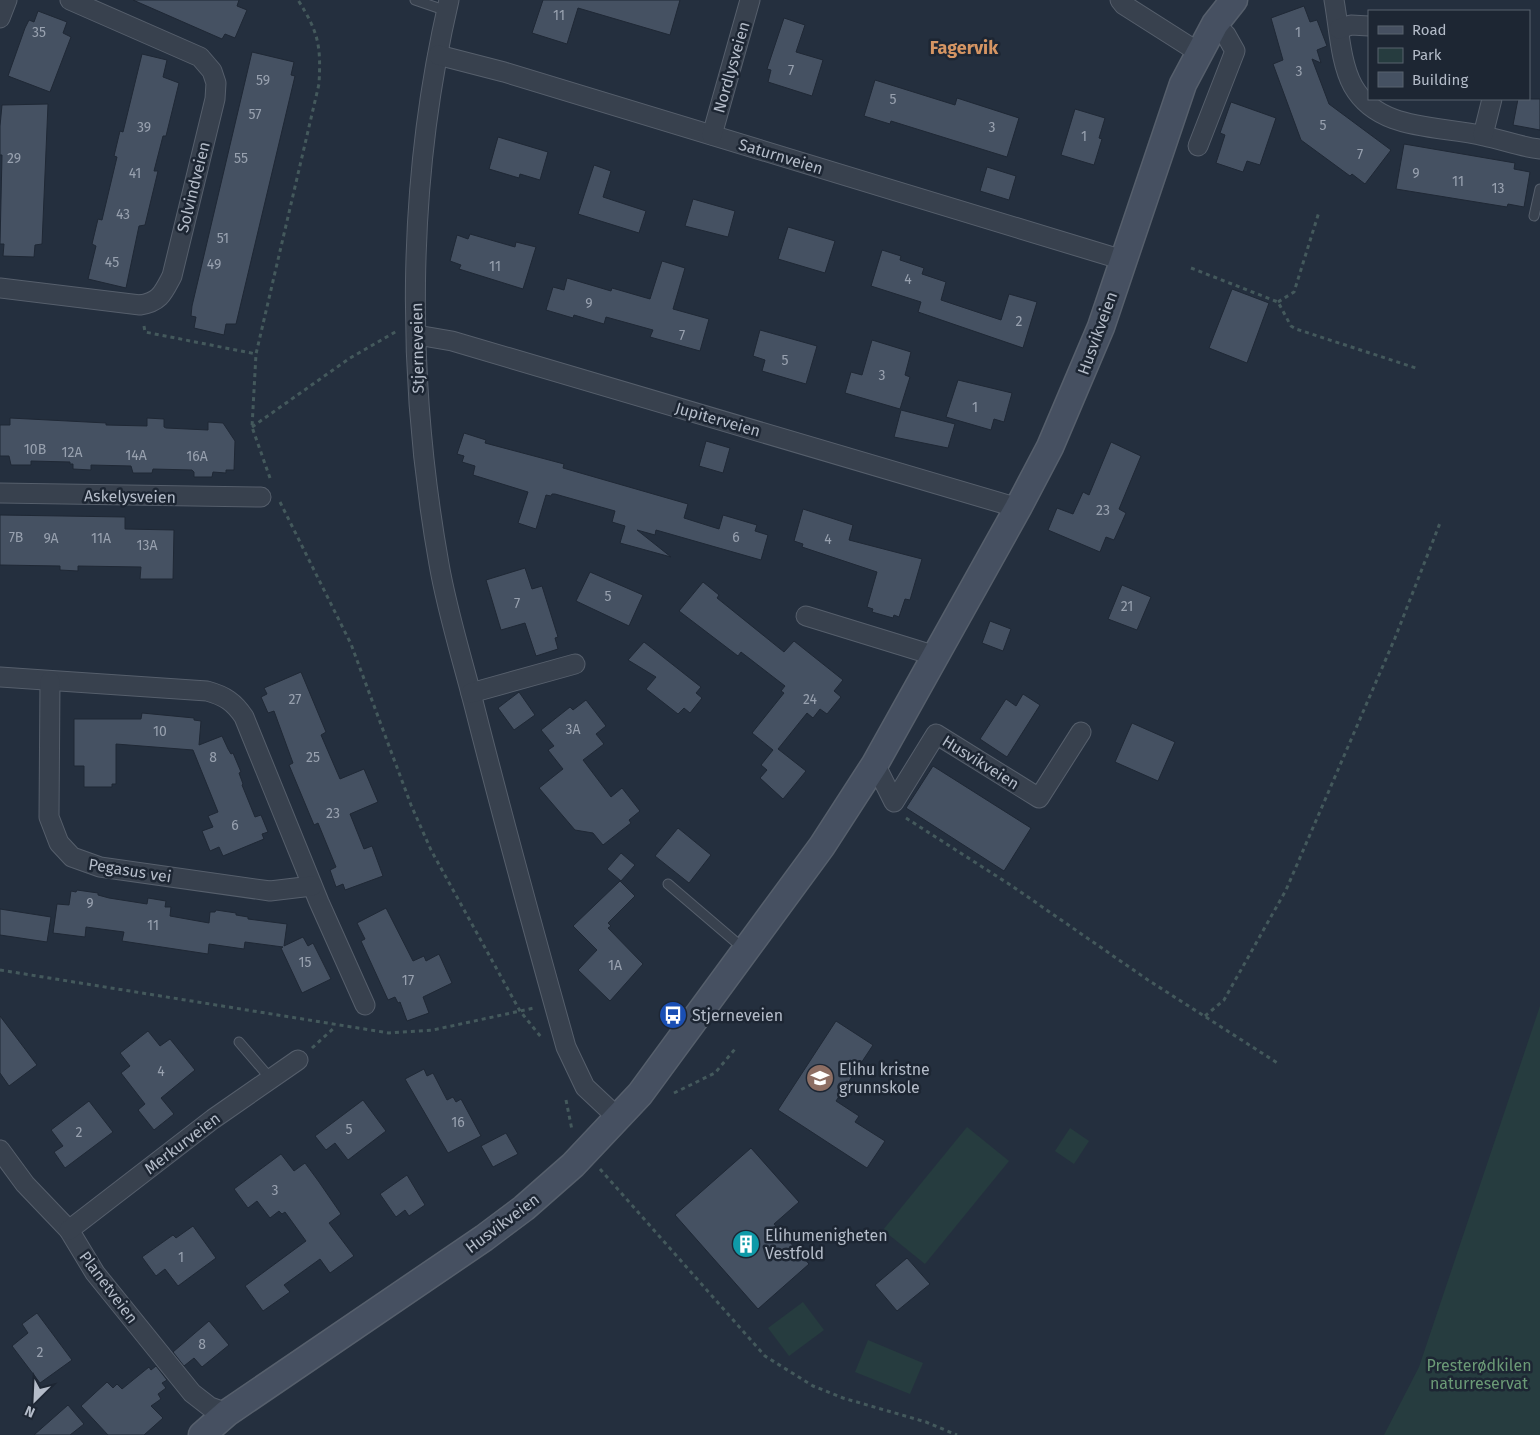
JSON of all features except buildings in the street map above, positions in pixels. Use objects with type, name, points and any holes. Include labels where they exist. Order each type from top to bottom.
[{"type":"main road","name":"Husvikveien","points":[[202,1435],[227,1413],[426,1278],[524,1208],[573,1165],[640,1094],[822,846],[874,764],[936,656],[1018,508],[1067,410],[1101,327],[1170,119],[1198,52],[1215,24],[1234,0]]},
{"type":"street","points":[[0,18],[8,0]]},
{"type":"street","name":"Solvindveien","points":[[70,0],[200,57],[212,71],[216,82],[215,99],[172,276],[163,294],[152,304],[140,306]]},
{"type":"street","name":"Nordlysveien","points":[[712,135],[750,0]]},
{"type":"street","points":[[1120,0],[1124,5],[1198,52]]},
{"type":"street","points":[[1334,0],[1346,68],[1353,85],[1361,96],[1376,110],[1409,124],[1483,135],[1540,149]]},
{"type":"street","name":"Stjerneveien","points":[[448,6],[438,55],[420,183],[415,267],[417,394],[432,522],[439,567],[471,693],[566,1046],[585,1087],[618,1118]]},
{"type":"street","points":[[1198,146],[1235,51],[1226,34],[1215,24]]},
{"type":"street","points":[[1340,29],[1351,25],[1368,26]]},
{"type":"street","name":"Saturnveien","points":[[438,55],[504,72],[1123,260]]},
{"type":"street","points":[[1483,135],[1492,100]]},
{"type":"street","points":[[0,288],[140,306]]},
{"type":"street","name":"Jupiterveien","points":[[417,327],[452,341],[1018,508]]},
{"type":"street","name":"Askelysveien","points":[[0,493],[269,497]]},
{"type":"street","points":[[806,616],[936,656]]},
{"type":"street","points":[[471,693],[575,664]]},
{"type":"street","points":[[0,677],[207,691],[222,696],[234,703],[244,717],[258,748],[312,886],[365,1005]]},
{"type":"street","name":"Pegasus vei","points":[[50,681],[49,817],[58,843],[72,857],[100,867],[270,891],[312,886]]},
{"type":"street","name":"Husvikveien","points":[[894,802],[936,734],[1039,798],[1081,732]]},
{"type":"street","points":[[874,764],[894,802]]},
{"type":"street","name":"Merkurveien","points":[[69,1230],[213,1119],[298,1060]]},
{"type":"street","name":"Planetveien","points":[[0,1150],[25,1184],[69,1230],[95,1273],[192,1392],[210,1407],[227,1413]]},
{"type":"lane","points":[[415,0],[448,6]]},
{"type":"lane","points":[[1534,216],[1540,189]]},
{"type":"lane","points":[[668,884],[746,950]]},
{"type":"lane","points":[[239,1042],[270,1078]]},
{"type":"path","points":[[271,481],[252,427],[256,354],[319,84],[320,50],[313,25],[298,0]]},
{"type":"path","points":[[1278,302],[1294,292],[1319,212]]},
{"type":"path","points":[[1191,268],[1278,302],[1291,326],[1296,329],[1419,369]]},
{"type":"path","points":[[140,306],[145,332],[256,354]]},
{"type":"path","points":[[252,427],[350,358],[417,327]]},
{"type":"path","points":[[0,970],[194,1000],[336,1026],[389,1033],[433,1030],[520,1011],[431,850],[411,805],[351,644],[269,497]]},
{"type":"path","points":[[1205,1016],[1224,1000],[1286,890],[1394,638],[1440,523]]},
{"type":"path","points":[[894,802],[898,811],[907,819],[1012,886],[1148,980],[1279,1064]]},
{"type":"path","points":[[298,1060],[336,1026]]},
{"type":"path","points":[[674,1094],[715,1073],[735,1048]]},
{"type":"path","points":[[597,1166],[765,1356],[813,1386],[843,1398],[926,1422],[958,1435]]},
{"type":"green space","name":"Presterødkilen naturreservat","points":[[1540,1006],[1540,1435],[1384,1435],[1419,1367]]},
{"type":"green space","points":[[967,1127],[1009,1161],[925,1264],[883,1230]]},
{"type":"green space","points":[[1070,1128],[1089,1141],[1074,1164],[1055,1151]]},
{"type":"green space","points":[[803,1302],[824,1330],[789,1356],[768,1328]]},
{"type":"green space","points":[[868,1340],[923,1363],[910,1394],[855,1372]]},
{"type":"place","name":"Stjerneveien","points":[[673,1015]]},
{"type":"place","name":"Elihu kristne grunnskole","points":[[820,1078]]},
{"type":"place","name":"Elihumenigheten Vestfold","points":[[746,1244]]},
{"type":"district","name":"Fagervik","points":[[964,48]]}]
